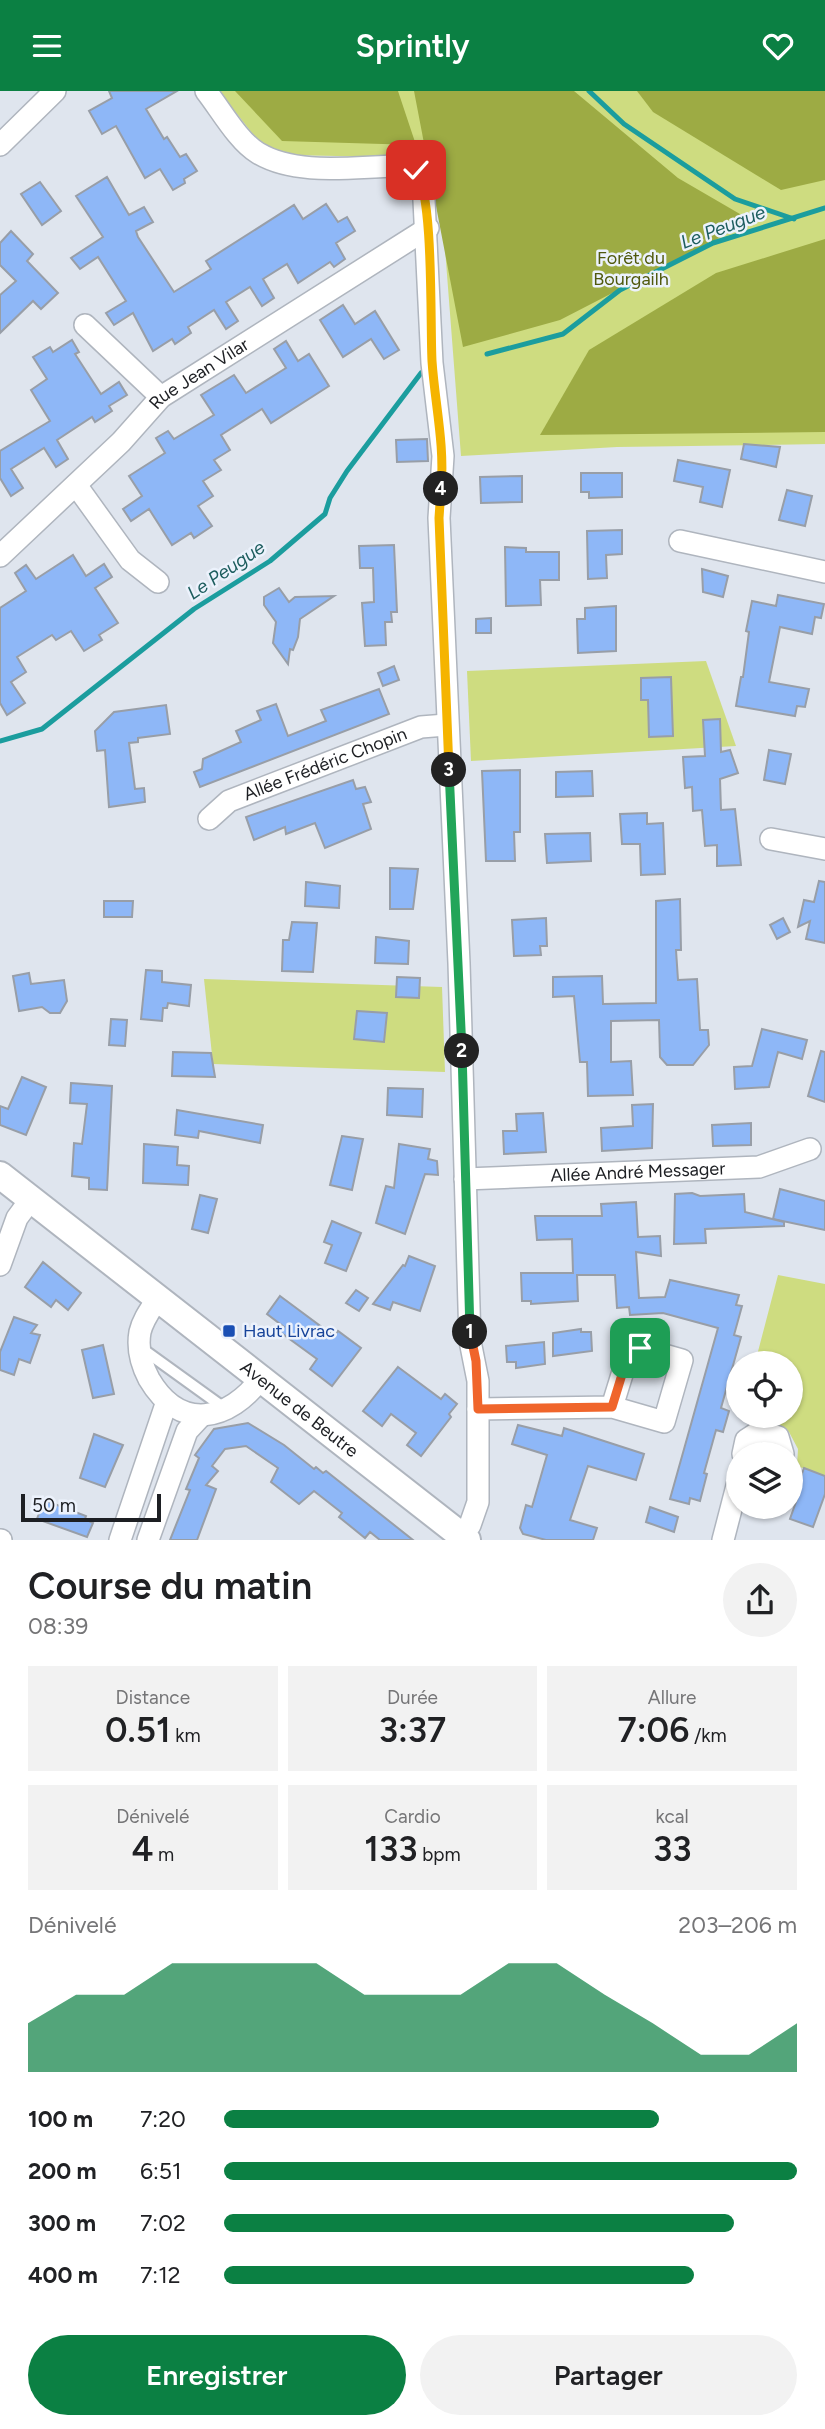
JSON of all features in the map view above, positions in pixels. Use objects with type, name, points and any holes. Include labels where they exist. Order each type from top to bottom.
[{"type":"street","points":[[0,145],[55,91]]},
{"type":"street","points":[[206,91],[256,152],[285,164],[309,167],[402,166],[416,170],[423,180],[428,228],[432,363],[443,456],[439,518],[446,725],[460,963],[470,1341],[476,1361],[478,1409],[478,1502],[464,1537]]},
{"type":"street","name":"Rue Jean Vilar","points":[[0,556],[76,485],[162,397],[428,228]]},
{"type":"street","points":[[85,325],[162,397]]},
{"type":"street","points":[[76,485],[130,560],[158,582]]},
{"type":"street","points":[[680,541],[825,572]]},
{"type":"street","name":"Allée Frédéric Chopin","points":[[209,819],[229,801],[421,727],[446,725]]},
{"type":"street","points":[[771,839],[825,849]]},
{"type":"street","name":"Allée André Messager","points":[[465,1178],[759,1167],[810,1149]]},
{"type":"street","name":"Avenue de Beutre","points":[[0,1175],[464,1537]]},
{"type":"street","points":[[0,1265],[17,1218],[31,1199]]},
{"type":"street","points":[[158,1298],[145,1318],[139,1346],[141,1366],[166,1404],[201,1416],[227,1410],[247,1397],[262,1377]]},
{"type":"street","points":[[120,1540],[166,1404]]},
{"type":"street","points":[[478,1409],[612,1407]]},
{"type":"street","points":[[148,1540],[187,1431],[201,1416]]},
{"type":"street","points":[[746,1442],[760,1431],[778,1437],[779,1442]]},
{"type":"street","points":[[723,1540],[728,1519]]},
{"type":"lane","points":[[139,1346],[227,1410]]},
{"type":"green space","name":"Forêt du Bourgailh","points":[[219,91],[825,91],[825,444],[617,447],[461,456],[438,158],[286,155],[259,142]]},
{"type":"green space","points":[[235,91],[398,91],[416,145],[282,141]]},
{"type":"green space","points":[[414,91],[574,91],[678,178],[752,221],[560,320],[463,347]]},
{"type":"green space","points":[[637,91],[825,91],[825,180],[781,190],[653,112]]},
{"type":"green space","points":[[825,239],[825,432],[540,435],[589,350],[716,273]]},
{"type":"green space","points":[[706,661],[736,746],[471,761],[467,671]]},
{"type":"green space","points":[[204,979],[442,987],[445,1072],[213,1064]]},
{"type":"green space","points":[[778,1275],[825,1284],[825,1476],[803,1468],[803,1442],[794,1442],[789,1432],[778,1428],[803,1428],[803,1351],[758,1351]]},
{"type":"building","points":[[109,91],[177,91],[146,109],[164,139],[167,137],[180,157],[186,154],[197,171],[184,179],[185,183],[173,190],[160,169],[145,178],[116,126],[102,134],[89,111],[112,98]]},
{"type":"building","points":[[107,177],[129,215],[144,207],[153,222],[136,231],[174,292],[211,269],[206,261],[294,205],[303,219],[326,204],[338,222],[347,217],[355,231],[336,243],[345,259],[334,267],[330,262],[298,283],[287,264],[263,279],[274,298],[262,306],[250,287],[226,302],[238,321],[226,329],[214,310],[188,327],[191,333],[175,344],[172,339],[153,351],[133,313],[114,325],[106,313],[126,301],[98,257],[80,269],[71,258],[103,237],[76,196]]},
{"type":"building","points":[[40,182],[61,211],[42,225],[21,194]]},
{"type":"building","points":[[11,231],[33,254],[27,261],[58,293],[41,309],[33,301],[0,333],[0,295],[16,281],[0,265],[0,243]]},
{"type":"building","points":[[343,305],[355,324],[375,311],[399,350],[384,359],[371,339],[343,357],[320,320]]},
{"type":"building","points":[[72,340],[79,352],[75,354],[101,394],[119,382],[127,395],[109,406],[112,411],[95,422],[92,417],[57,440],[68,459],[56,467],[44,448],[11,469],[23,488],[11,496],[0,478],[0,451],[50,421],[31,390],[47,379],[33,357],[50,347],[53,352]]},
{"type":"building","points":[[286,341],[298,361],[309,354],[329,386],[271,423],[262,409],[221,435],[230,450],[214,460],[221,470],[203,481],[213,496],[198,506],[212,526],[194,538],[191,533],[172,545],[149,509],[131,521],[123,509],[142,496],[129,476],[165,453],[156,438],[168,431],[174,439],[214,415],[201,395],[234,375],[246,393],[286,368],[274,349]]},
{"type":"building","points":[[427,439],[428,461],[397,462],[396,440]]},
{"type":"building","points":[[744,444],[780,447],[776,467],[741,459]]},
{"type":"building","points":[[678,460],[730,470],[722,507],[700,502],[703,487],[674,481]]},
{"type":"building","points":[[581,473],[622,473],[622,497],[589,498],[589,492],[581,492]]},
{"type":"building","points":[[522,476],[522,502],[481,503],[480,477]]},
{"type":"building","points":[[787,490],[812,496],[805,526],[779,520]]},
{"type":"building","points":[[622,530],[622,554],[606,555],[607,578],[588,579],[587,531]]},
{"type":"building","points":[[394,545],[397,612],[391,612],[392,622],[385,622],[386,645],[365,646],[362,603],[374,602],[373,568],[360,568],[359,546]]},
{"type":"building","points":[[505,547],[526,548],[526,552],[559,552],[559,580],[540,580],[541,605],[506,606]]},
{"type":"building","points":[[73,555],[86,576],[104,564],[112,577],[95,588],[118,623],[99,635],[102,640],[84,651],[71,631],[56,640],[52,635],[17,657],[26,672],[11,682],[25,703],[7,715],[0,703],[0,608],[26,591],[15,573],[26,565],[36,579]]},
{"type":"building","points":[[702,569],[728,576],[723,597],[703,592]]},
{"type":"building","points":[[279,588],[289,602],[295,597],[334,596],[300,619],[298,637],[293,650],[290,649],[288,664],[273,643],[276,622],[264,605],[264,597]]},
{"type":"building","points":[[778,595],[824,604],[821,618],[815,617],[812,634],[780,627],[769,682],[809,689],[805,707],[797,706],[795,716],[736,706],[743,677],[749,632],[746,631],[752,601],[776,606]]},
{"type":"building","points":[[616,606],[616,651],[578,653],[577,619],[585,619],[585,608]]},
{"type":"building","points":[[491,618],[491,633],[476,633],[476,619]]},
{"type":"building","points":[[394,666],[399,680],[383,686],[378,673]]},
{"type":"building","points":[[671,677],[673,736],[649,737],[648,700],[641,700],[641,678]]},
{"type":"building","points":[[379,689],[389,714],[200,787],[194,772],[202,769],[203,759],[241,742],[236,731],[261,720],[257,711],[276,704],[288,736],[326,721],[321,710]]},
{"type":"building","points":[[166,705],[170,734],[138,738],[138,742],[129,743],[135,789],[144,788],[145,802],[109,807],[105,750],[97,751],[95,731],[114,712]]},
{"type":"building","points":[[720,719],[721,752],[730,750],[738,773],[720,779],[721,810],[735,809],[741,865],[717,866],[717,845],[705,846],[702,810],[693,811],[692,787],[685,788],[683,757],[705,756],[703,720]]},
{"type":"building","points":[[769,750],[791,754],[785,784],[764,780]]},
{"type":"building","points":[[520,770],[520,832],[514,832],[515,861],[486,861],[482,771]]},
{"type":"building","points":[[592,771],[593,796],[556,797],[556,772]]},
{"type":"building","points":[[353,780],[356,789],[365,787],[371,802],[363,804],[371,829],[325,848],[315,823],[286,834],[285,827],[254,840],[246,817]]},
{"type":"building","points":[[647,813],[647,824],[663,823],[665,874],[641,875],[640,844],[622,844],[620,814]]},
{"type":"building","points":[[590,833],[591,861],[547,863],[545,834]]},
{"type":"building","points":[[390,868],[418,869],[413,909],[390,909]]},
{"type":"building","points":[[819,881],[825,882],[825,943],[806,939],[810,921],[798,927],[804,900],[814,902]]},
{"type":"building","points":[[306,882],[340,886],[339,908],[305,906]]},
{"type":"building","points":[[680,899],[681,950],[676,950],[678,980],[697,979],[700,1030],[708,1030],[709,1045],[693,1065],[667,1065],[660,1057],[659,1020],[611,1021],[611,1062],[631,1061],[633,1095],[588,1096],[587,1062],[580,1062],[574,996],[553,997],[553,977],[602,976],[603,1004],[656,1003],[656,901]]},
{"type":"building","points":[[104,901],[133,901],[132,917],[104,917]]},
{"type":"building","points":[[546,918],[547,946],[540,946],[541,955],[514,956],[512,920]]},
{"type":"building","points":[[783,918],[790,932],[777,939],[770,925]]},
{"type":"building","points":[[292,922],[317,923],[313,972],[282,971],[283,940],[289,940]]},
{"type":"building","points":[[376,937],[409,941],[408,964],[375,963]]},
{"type":"building","points":[[146,970],[162,971],[162,982],[191,985],[189,1006],[168,1003],[167,1008],[163,1008],[162,1021],[141,1019]]},
{"type":"building","points":[[29,973],[31,984],[64,980],[67,1001],[60,1013],[50,1013],[42,1007],[19,1011],[13,976]]},
{"type":"building","points":[[397,977],[420,978],[419,998],[396,997]]},
{"type":"building","points":[[357,1011],[387,1013],[384,1042],[354,1039]]},
{"type":"building","points":[[111,1019],[127,1020],[125,1046],[109,1045]]},
{"type":"building","points":[[762,1029],[807,1040],[802,1059],[778,1052],[769,1087],[735,1089],[734,1067],[752,1066]]},
{"type":"building","points":[[821,1051],[825,1052],[825,1102],[808,1096]]},
{"type":"building","points":[[173,1052],[211,1053],[215,1077],[172,1076]]},
{"type":"building","points":[[22,1077],[46,1087],[26,1135],[0,1125],[0,1106],[8,1109]]},
{"type":"building","points":[[71,1083],[112,1086],[107,1190],[89,1189],[89,1178],[72,1176],[74,1143],[82,1144],[87,1104],[70,1103]]},
{"type":"building","points":[[388,1088],[423,1089],[422,1117],[387,1115]]},
{"type":"building","points":[[653,1104],[652,1148],[602,1151],[601,1128],[633,1126],[632,1105]]},
{"type":"building","points":[[177,1110],[263,1125],[260,1143],[199,1131],[198,1138],[175,1135]]},
{"type":"building","points":[[543,1113],[546,1152],[504,1154],[503,1131],[517,1131],[516,1114]]},
{"type":"building","points":[[751,1123],[751,1145],[713,1146],[712,1125]]},
{"type":"building","points":[[342,1136],[363,1139],[352,1190],[330,1185]]},
{"type":"building","points":[[144,1144],[178,1147],[177,1165],[189,1166],[188,1185],[143,1183]]},
{"type":"building","points":[[399,1144],[430,1149],[428,1159],[437,1161],[438,1175],[425,1174],[405,1234],[376,1223],[386,1186],[394,1188]]},
{"type":"building","points":[[780,1189],[825,1201],[825,1230],[773,1219]]},
{"type":"building","points":[[692,1193],[700,1196],[744,1194],[745,1212],[784,1222],[784,1226],[705,1229],[706,1243],[674,1244],[675,1194]]},
{"type":"building","points":[[200,1195],[217,1199],[208,1233],[192,1229]]},
{"type":"building","points":[[636,1202],[638,1237],[660,1236],[661,1256],[636,1252],[639,1298],[665,1297],[670,1280],[739,1295],[736,1305],[742,1306],[734,1335],[741,1337],[737,1351],[726,1351],[726,1390],[721,1408],[726,1410],[726,1422],[723,1432],[716,1430],[704,1473],[707,1474],[700,1501],[690,1498],[689,1504],[670,1499],[718,1328],[663,1313],[630,1315],[629,1307],[617,1308],[615,1275],[577,1275],[578,1301],[531,1304],[531,1301],[522,1301],[521,1273],[573,1273],[572,1239],[537,1240],[535,1216],[602,1216],[601,1204]]},
{"type":"building","points":[[332,1221],[361,1233],[346,1271],[325,1263],[332,1245],[324,1242]]},
{"type":"building","points":[[409,1256],[435,1266],[420,1311],[393,1302],[390,1310],[373,1304],[403,1265],[405,1266]]},
{"type":"building","points":[[43,1262],[81,1293],[68,1310],[56,1300],[51,1307],[25,1287]]},
{"type":"building","points":[[356,1290],[368,1298],[359,1311],[346,1303]]},
{"type":"building","points":[[280,1296],[334,1336],[338,1331],[361,1348],[332,1386],[310,1369],[317,1359],[280,1332],[284,1327],[267,1314]]},
{"type":"building","points":[[14,1317],[37,1325],[31,1333],[40,1335],[30,1363],[19,1359],[14,1375],[0,1370],[0,1352]]},
{"type":"building","points":[[581,1329],[581,1332],[591,1332],[592,1351],[553,1356],[553,1333]]},
{"type":"building","points":[[544,1342],[545,1364],[516,1368],[516,1362],[507,1362],[506,1346]]},
{"type":"building","points":[[103,1345],[114,1394],[93,1398],[82,1350]]},
{"type":"building","points":[[398,1367],[441,1399],[445,1394],[457,1404],[449,1414],[451,1417],[421,1456],[407,1445],[416,1433],[391,1414],[382,1426],[363,1411]]},
{"type":"building","points":[[248,1423],[284,1445],[314,1469],[316,1467],[323,1473],[326,1471],[413,1540],[380,1540],[370,1532],[365,1538],[339,1517],[342,1513],[314,1491],[299,1504],[271,1482],[278,1468],[246,1446],[225,1449],[212,1466],[218,1471],[206,1485],[216,1489],[197,1540],[170,1540],[190,1490],[186,1489],[199,1458],[195,1455],[214,1429]]},
{"type":"building","points":[[518,1425],[562,1436],[564,1428],[644,1454],[636,1480],[588,1466],[570,1520],[597,1528],[593,1540],[546,1540],[523,1534],[520,1528],[526,1505],[532,1507],[547,1455],[512,1444]]},
{"type":"building","points":[[94,1434],[123,1445],[105,1487],[80,1478]]},
{"type":"building","points":[[804,1468],[825,1476],[825,1494],[813,1527],[790,1519],[803,1519]]},
{"type":"building","points":[[44,1500],[86,1516],[85,1519],[93,1523],[87,1537],[37,1519]]},
{"type":"building","points":[[650,1507],[678,1517],[674,1532],[646,1522]]},
{"type":"waterway","points":[[589,91],[624,124],[735,199],[794,219]]},
{"type":"waterway","name":"Le Peugue","points":[[487,354],[563,334],[620,290],[713,243],[825,208]]},
{"type":"waterway","name":"Le Peugue","points":[[0,741],[42,729],[194,609],[270,561],[325,514],[330,498],[347,471],[421,373]]},
{"type":"place","name":"Haut Livrac","points":[[229,1331]]},
{"type":"route","points":[[416,170],[423,180],[428,228],[432,363],[442,435],[439,518],[446,725],[460,963],[470,1341],[476,1361],[478,1409],[612,1407],[628,1355],[640,1348]]}]
